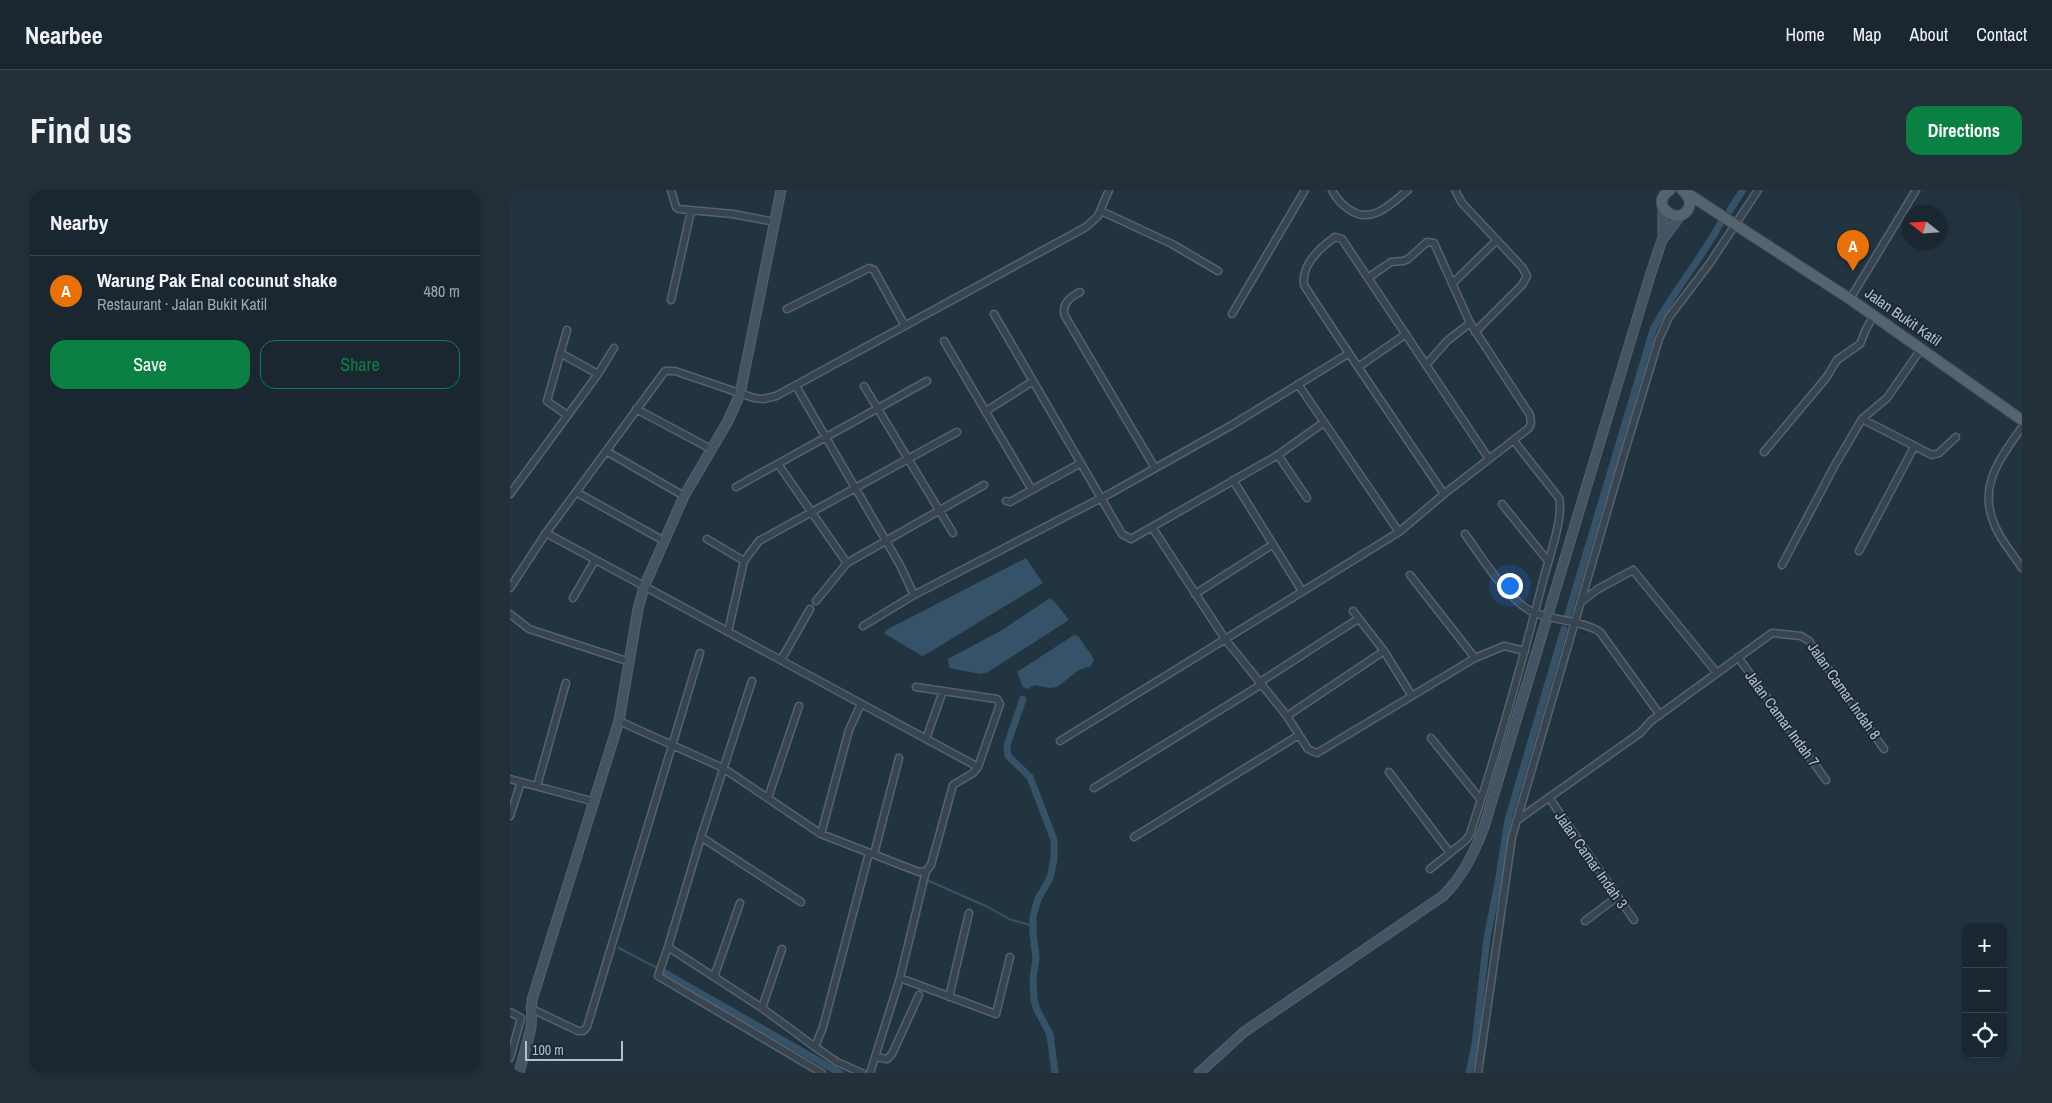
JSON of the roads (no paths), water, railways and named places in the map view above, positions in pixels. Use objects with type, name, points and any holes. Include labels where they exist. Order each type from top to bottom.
[{"type":"main road","points":[[519,1073],[530,1036],[530,1008],[620,721],[638,609],[644,587],[684,496],[740,394],[781,190]]},
{"type":"main road","points":[[1661,190],[1663,205],[1668,214],[1672,216],[1705,208],[1713,210]]},
{"type":"main road","points":[[1199,1073],[1244,1032],[1432,904],[1454,885],[1470,859],[1484,827],[1662,240],[1663,205],[1665,194],[1670,190]]},
{"type":"main road","points":[[1662,240],[1683,214],[1690,201],[1683,190]]},
{"type":"main road","name":"Jalan Bukit Katil","points":[[1683,190],[1874,315],[2022,420]]},
{"type":"street","points":[[671,190],[675,204],[691,211],[733,214],[775,222]]},
{"type":"street","points":[[510,588],[546,533],[663,373],[668,370],[740,394],[759,399],[768,399],[796,386],[1086,227],[1095,220],[1101,211],[1109,190]]},
{"type":"street","points":[[1232,314],[1305,190]]},
{"type":"street","points":[[1332,190],[1346,207],[1354,212],[1368,215],[1383,210],[1408,190]]},
{"type":"street","points":[[1455,190],[1462,203],[1524,269],[1526,279],[1475,332]]},
{"type":"street","points":[[1478,1073],[1510,850],[1516,821],[1659,339],[1669,317],[1710,263],[1758,190]]},
{"type":"street","points":[[1850,299],[1914,191]]},
{"type":"street","points":[[671,300],[691,211]]},
{"type":"street","points":[[1101,211],[1172,244],[1218,270]]},
{"type":"street","points":[[1444,494],[1348,354],[1304,284],[1304,277],[1317,250],[1338,237],[1342,239],[1489,459]]},
{"type":"street","points":[[1452,284],[1497,240]]},
{"type":"street","points":[[1060,741],[1399,532],[1444,494],[1514,441],[1530,426],[1530,415],[1470,323],[1436,246],[1431,242],[1422,244],[1408,259],[1391,262],[1368,278]]},
{"type":"street","points":[[787,309],[869,268],[874,270],[904,326]]},
{"type":"street","points":[[1080,292],[1068,300],[1064,312],[1065,316],[1154,468]]},
{"type":"street","points":[[994,314],[1100,498],[1125,536],[1131,539],[1278,455],[1324,423]]},
{"type":"street","points":[[1764,452],[1826,378],[1837,360],[1860,344],[1866,328],[1874,315]]},
{"type":"street","points":[[1426,365],[1447,341],[1470,323]]},
{"type":"street","points":[[567,330],[547,401],[567,416]]},
{"type":"street","points":[[1358,367],[1406,334]]},
{"type":"street","points":[[944,341],[1032,490]]},
{"type":"street","points":[[510,494],[598,374],[614,348]]},
{"type":"street","points":[[1782,565],[1835,465],[1862,419],[1887,398],[1921,348]]},
{"type":"street","points":[[560,354],[598,374]]},
{"type":"street","points":[[862,626],[914,595],[1100,498],[1232,425],[1348,354]]},
{"type":"street","points":[[736,487],[927,381]]},
{"type":"street","points":[[986,411],[1033,381]]},
{"type":"street","points":[[1298,384],[1399,532]]},
{"type":"street","points":[[796,386],[886,540],[914,595]]},
{"type":"street","points":[[864,386],[953,533]]},
{"type":"street","points":[[636,409],[711,449]]},
{"type":"street","points":[[1862,419],[1929,455],[1934,455],[1956,437]]},
{"type":"street","points":[[2022,427],[2002,455],[1992,475],[1987,496],[1988,506],[1995,527],[2022,568]]},
{"type":"street","points":[[728,632],[744,561],[759,541],[957,432]]},
{"type":"street","points":[[1430,869],[1466,840],[1470,834],[1525,651],[1556,532],[1560,503],[1556,494],[1514,441]]},
{"type":"street","points":[[1859,551],[1914,447]]},
{"type":"street","points":[[606,451],[684,496]]},
{"type":"street","points":[[1278,455],[1307,498]]},
{"type":"street","points":[[778,464],[848,563]]},
{"type":"street","points":[[1006,501],[1010,502],[1081,464]]},
{"type":"street","points":[[1234,480],[1302,592]]},
{"type":"street","points":[[816,600],[848,563],[984,485]]},
{"type":"street","points":[[576,492],[664,541]]},
{"type":"street","points":[[1502,504],[1548,561]]},
{"type":"street","points":[[1152,527],[1225,639],[1287,716],[1308,749],[1317,753],[1475,658],[1504,646],[1525,651]]},
{"type":"street","points":[[546,533],[978,767]]},
{"type":"street","points":[[1465,534],[1519,604],[1535,613],[1600,632],[1660,714]]},
{"type":"street","points":[[706,538],[744,561]]},
{"type":"street","points":[[1195,594],[1272,545]]},
{"type":"street","points":[[573,598],[595,560]]},
{"type":"street","points":[[1582,601],[1598,589],[1633,570],[1717,673]]},
{"type":"street","points":[[1410,575],[1475,658]]},
{"type":"street","points":[[781,660],[810,609]]},
{"type":"street","points":[[1352,612],[1384,651],[1412,696]]},
{"type":"street","points":[[510,614],[529,629],[630,662]]},
{"type":"street","points":[[1094,788],[1261,683],[1358,619]]},
{"type":"street","name":"Jalan Camar Indah 8","points":[[1738,657],[1772,633],[1802,636],[1809,641],[1884,749]]},
{"type":"street","points":[[1287,716],[1384,651]]},
{"type":"street","points":[[530,1008],[578,1031],[583,1031],[587,1027],[700,653]]},
{"type":"street","points":[[1516,821],[1550,799],[1640,734],[1647,724],[1738,657]]},
{"type":"street","name":"Jalan Camar Indah 7","points":[[1738,657],[1826,780]]},
{"type":"street","points":[[752,680],[658,976],[822,1073]]},
{"type":"street","points":[[537,786],[566,683]]},
{"type":"street","points":[[870,1073],[900,978],[926,871],[931,865],[953,785],[973,773],[978,767],[1000,704],[1000,701],[916,687]]},
{"type":"street","points":[[926,739],[943,691]]},
{"type":"street","points":[[821,834],[849,730],[861,704]]},
{"type":"street","points":[[768,798],[799,706]]},
{"type":"street","points":[[620,721],[723,768],[821,834],[919,872],[926,871]]},
{"type":"street","points":[[1134,837],[1299,735]]},
{"type":"street","points":[[1431,738],[1480,799]]},
{"type":"street","points":[[815,1047],[823,1027],[899,758]]},
{"type":"street","points":[[1390,772],[1450,853]]},
{"type":"street","points":[[510,779],[595,802]]},
{"type":"street","points":[[510,816],[521,782]]},
{"type":"street","name":"Jalan Camar Indah 3","points":[[1550,799],[1634,920]]},
{"type":"street","points":[[701,837],[801,902]]},
{"type":"street","points":[[1585,921],[1617,897]]},
{"type":"street","points":[[714,977],[740,903]]},
{"type":"street","points":[[949,996],[969,914]]},
{"type":"street","points":[[668,948],[762,1008],[837,1062],[862,1073]]},
{"type":"street","points":[[762,1008],[782,949]]},
{"type":"street","points":[[900,978],[996,1014],[1010,957]]},
{"type":"street","points":[[876,1057],[887,1058],[892,1054],[919,995]]},
{"type":"street","points":[[510,1012],[522,1018],[510,1058]]},
{"type":"water","points":[[1026,558],[1043,583],[930,652],[922,656],[884,633],[888,629]]},
{"type":"water","points":[[1050,598],[1069,620],[988,672],[981,674],[949,668],[948,659],[1002,630]]},
{"type":"water","points":[[1074,635],[1078,636],[1094,659],[1091,666],[1079,670],[1057,687],[1050,688],[1035,685],[1027,689],[1023,687],[1017,672]]},
{"type":"waterway","points":[[1730,210],[1743,190]]},
{"type":"waterway","points":[[1566,621],[1653,330],[1720,224]]},
{"type":"waterway","points":[[1469,1073],[1475,1045],[1487,938],[1508,820],[1564,629]]},
{"type":"waterway","points":[[1023,699],[1007,745],[1008,756],[1030,777],[1054,840],[1054,860],[1050,878],[1038,899],[1033,916],[1036,958],[1033,979],[1034,1000],[1037,1010],[1050,1034],[1055,1073]]},
{"type":"waterway","points":[[929,881],[988,907],[1009,919],[1033,926]]},
{"type":"waterway","points":[[619,948],[657,968]]},
{"type":"waterway","points":[[665,973],[840,1073]]},
{"type":"place","name":"Warung Pak Enal cocunut shake","points":[[1853,271]]}]
